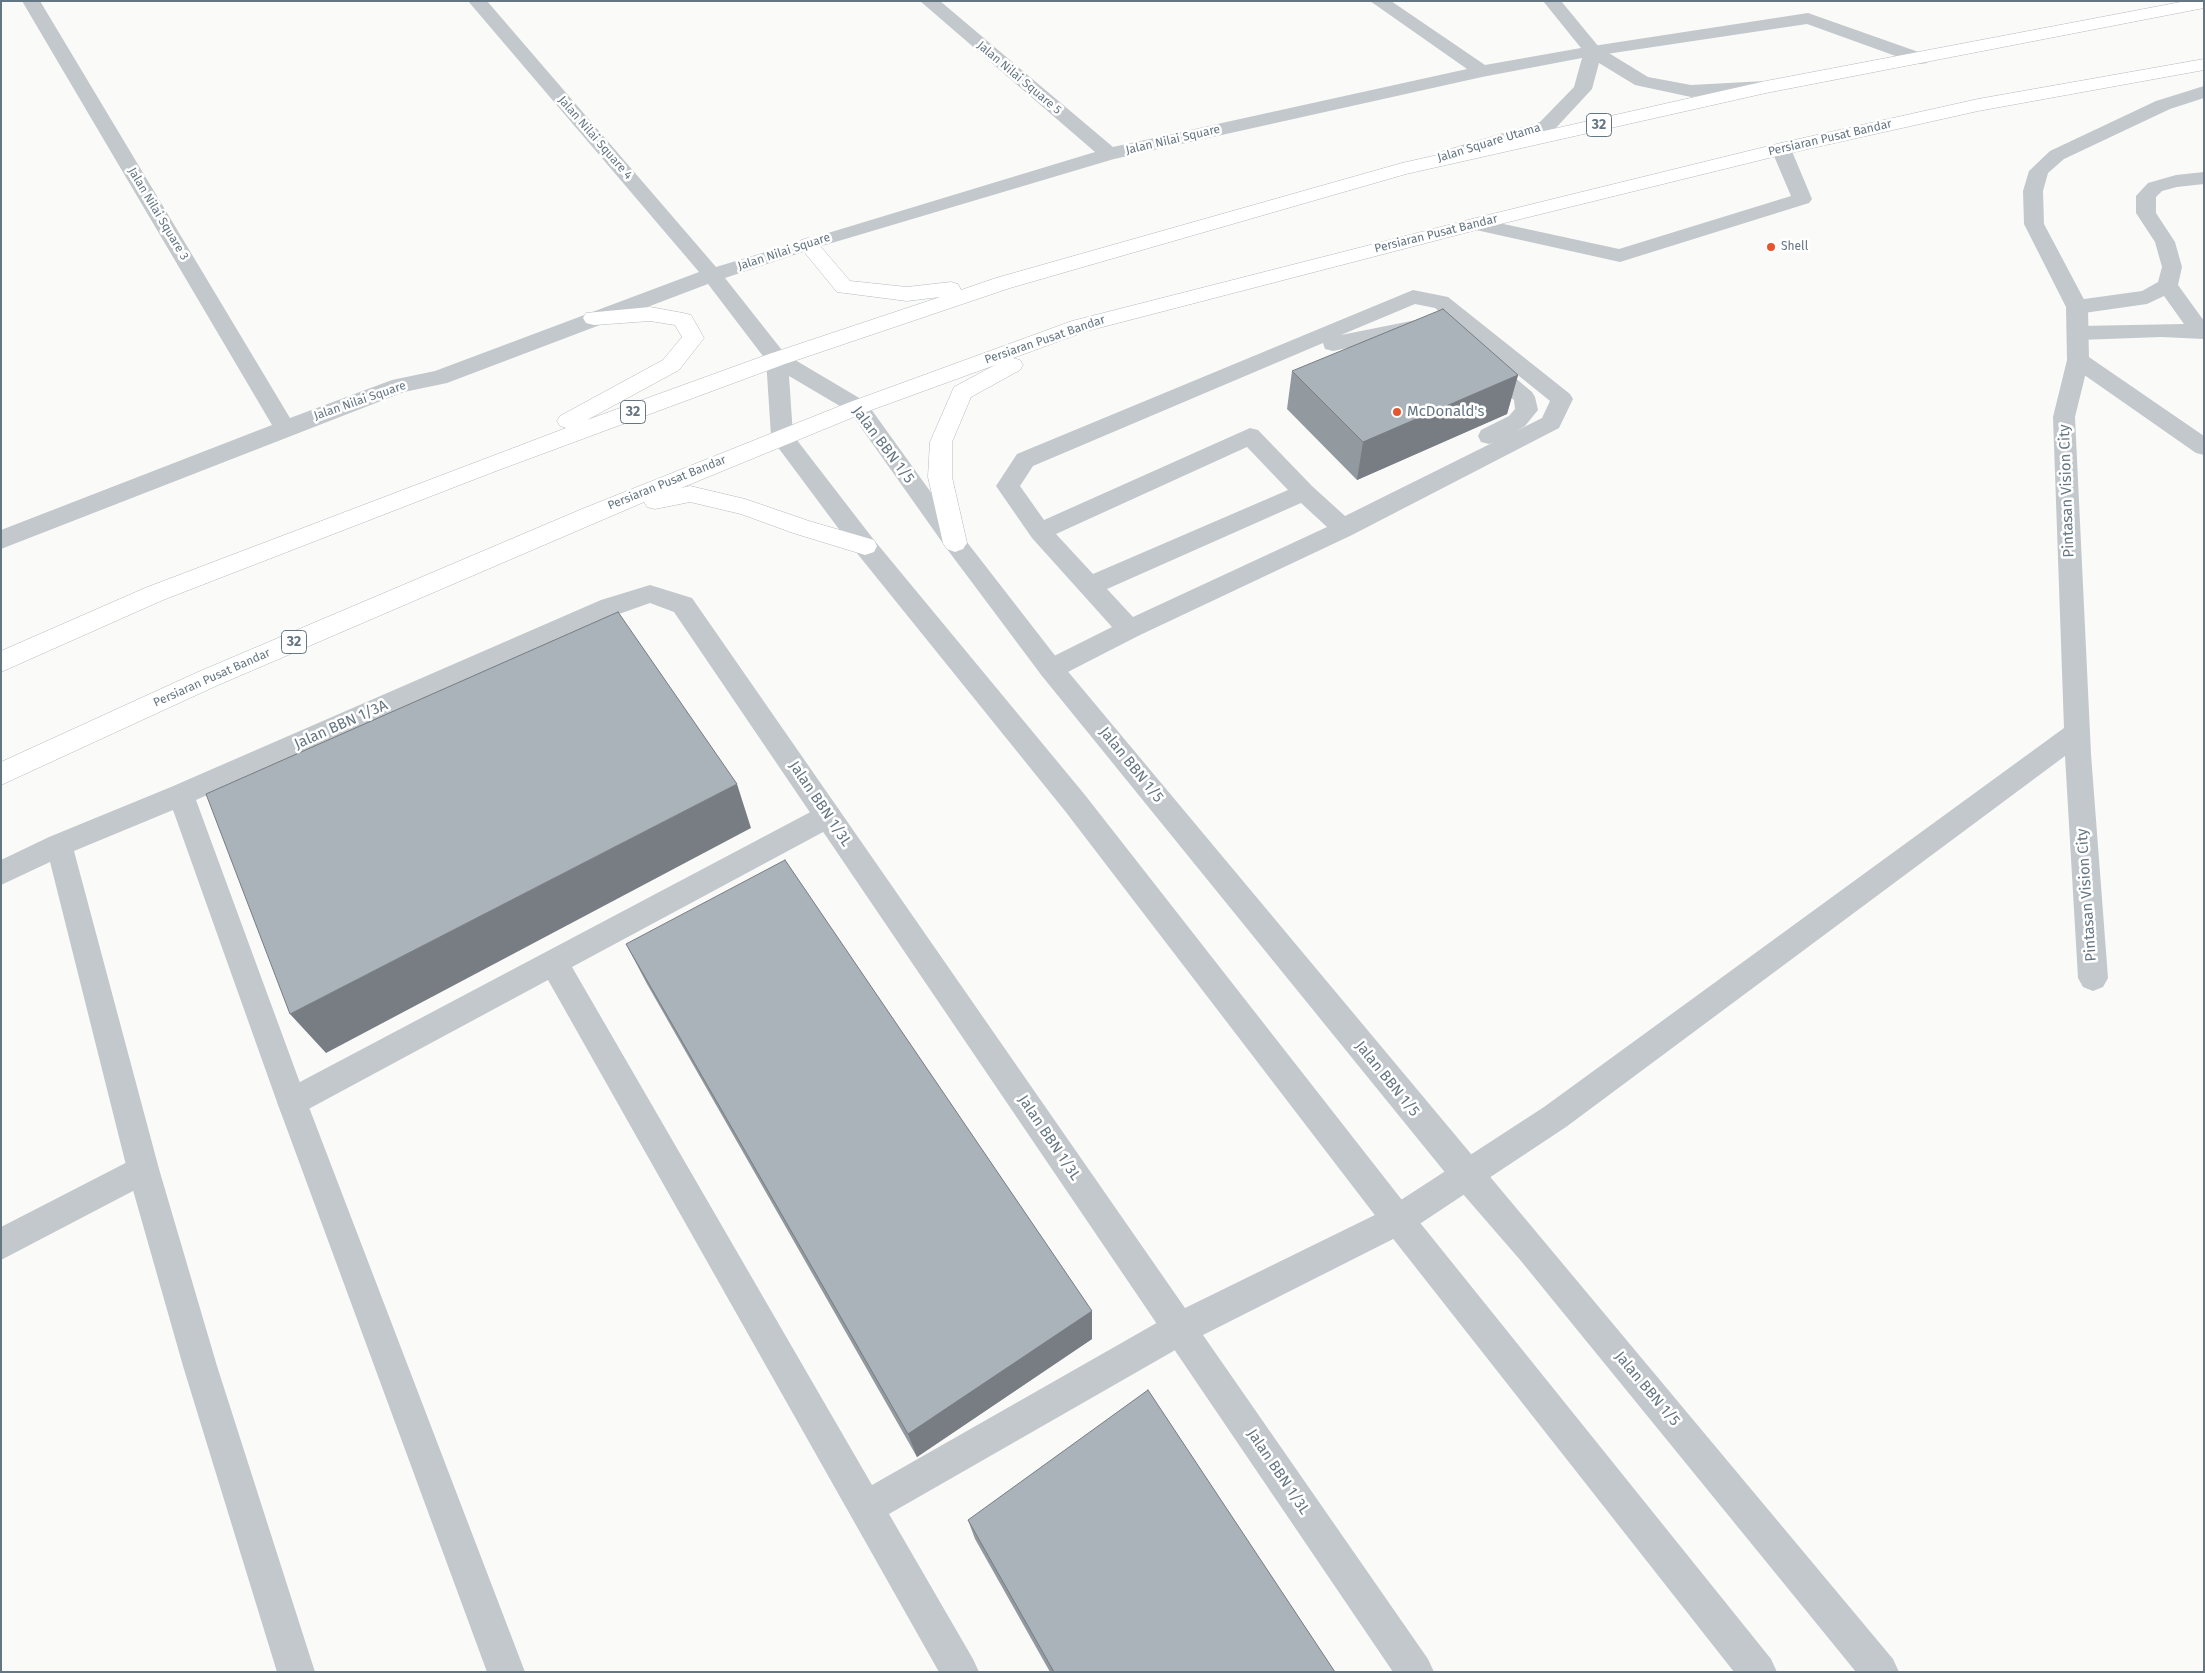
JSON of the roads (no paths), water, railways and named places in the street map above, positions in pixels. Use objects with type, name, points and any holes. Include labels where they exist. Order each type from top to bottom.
[{"type":"main road","name":"32","points":[[1,662],[154,594],[488,464],[777,359],[1003,283],[1402,169],[1766,88],[2204,3]]},
{"type":"main road","name":"Persiaran Pusat Bandar","points":[[1,774],[207,679],[590,515],[858,406],[1080,326],[1476,224],[1781,149],[1978,105],[2204,64]]},
{"type":"main road","points":[[808,244],[844,288],[907,294],[1003,283]]},
{"type":"main road","points":[[488,464],[671,365],[693,338],[683,320],[650,314],[594,318]]},
{"type":"main road","points":[[956,543],[940,477],[941,442],[962,392],[1080,326]]},
{"type":"main road","points":[[590,515],[690,494],[745,507],[801,527],[865,546]]},
{"type":"street","name":"Jalan Nilai Square 3","points":[[31,1],[285,428]]},
{"type":"street","name":"Jalan Nilai Square 4","points":[[477,1],[707,268],[777,359]]},
{"type":"street","name":"Jalan Nilai Square 5","points":[[929,1],[1109,154]]},
{"type":"street","points":[[1379,1],[1482,71]]},
{"type":"street","points":[[1552,1],[1593,51],[1642,81],[1691,91],[1766,88]]},
{"type":"street","name":"Jalan Nilai Square","points":[[1,540],[285,428],[400,385],[439,378],[594,318],[707,268],[808,244],[1109,154],[1482,71],[1593,51],[1808,18],[1921,59]]},
{"type":"street","name":"Jalan Square Utama","points":[[1402,169],[1547,126],[1583,89],[1593,51]]},
{"type":"street","name":"Pintasan Vision City","points":[[2093,978],[2077,732],[2064,416],[2078,360],[2079,332],[2077,307],[2034,224],[2033,191],[2039,170],[2057,156],[2163,105],[2204,92]]},
{"type":"street","points":[[1476,224],[1620,256],[1802,199],[1781,149]]},
{"type":"street","points":[[2077,307],[2147,298],[2167,285],[2172,267],[2165,242],[2146,213],[2146,196],[2155,187],[2176,181],[2204,178]]},
{"type":"street","points":[[400,385],[429,363],[707,268]]},
{"type":"street","points":[[2167,285],[2202,331]]},
{"type":"street","points":[[1051,669],[1130,629],[1344,529],[1551,423],[1562,398],[1441,302],[1413,297],[1024,460],[1008,486],[1040,532],[1130,629]]},
{"type":"street","points":[[1268,358],[1410,327],[1426,326],[1445,332],[1524,397],[1527,410],[1517,421],[1416,474],[1344,529]]},
{"type":"street","points":[[2079,332],[2202,331]]},
{"type":"street","points":[[777,359],[782,436],[865,546],[1075,803],[1398,1220],[1758,1672]]},
{"type":"street","name":"Jalan BBN 1/5","points":[[777,359],[858,406],[956,543],[1051,669],[1466,1175],[1532,1250],[1880,1672]]},
{"type":"street","points":[[2078,360],[2204,448]]},
{"type":"street","points":[[1040,532],[1250,436],[1304,492],[1344,529]]},
{"type":"street","points":[[1089,586],[1304,492]]},
{"type":"street","name":"Jalan BBN 1/3A","points":[[1,873],[59,845],[181,795],[610,607],[650,594],[683,605]]},
{"type":"street","name":"Jalan BBN 1/3L","points":[[683,605],[1415,1672]]},
{"type":"street","points":[[866,1508],[1179,1329],[1398,1220],[1590,1092],[2077,732]]},
{"type":"street","points":[[181,795],[292,1102],[506,1672]]},
{"type":"street","points":[[292,1102],[828,816]]},
{"type":"street","points":[[59,845],[143,1170],[200,1366],[296,1672]]},
{"type":"street","points":[[554,963],[960,1672]]},
{"type":"street","points":[[1,1244],[143,1170]]},
{"type":"place","name":"Shell","points":[[1771,247]]},
{"type":"place","name":"McDonald's","points":[[1397,412]]}]
